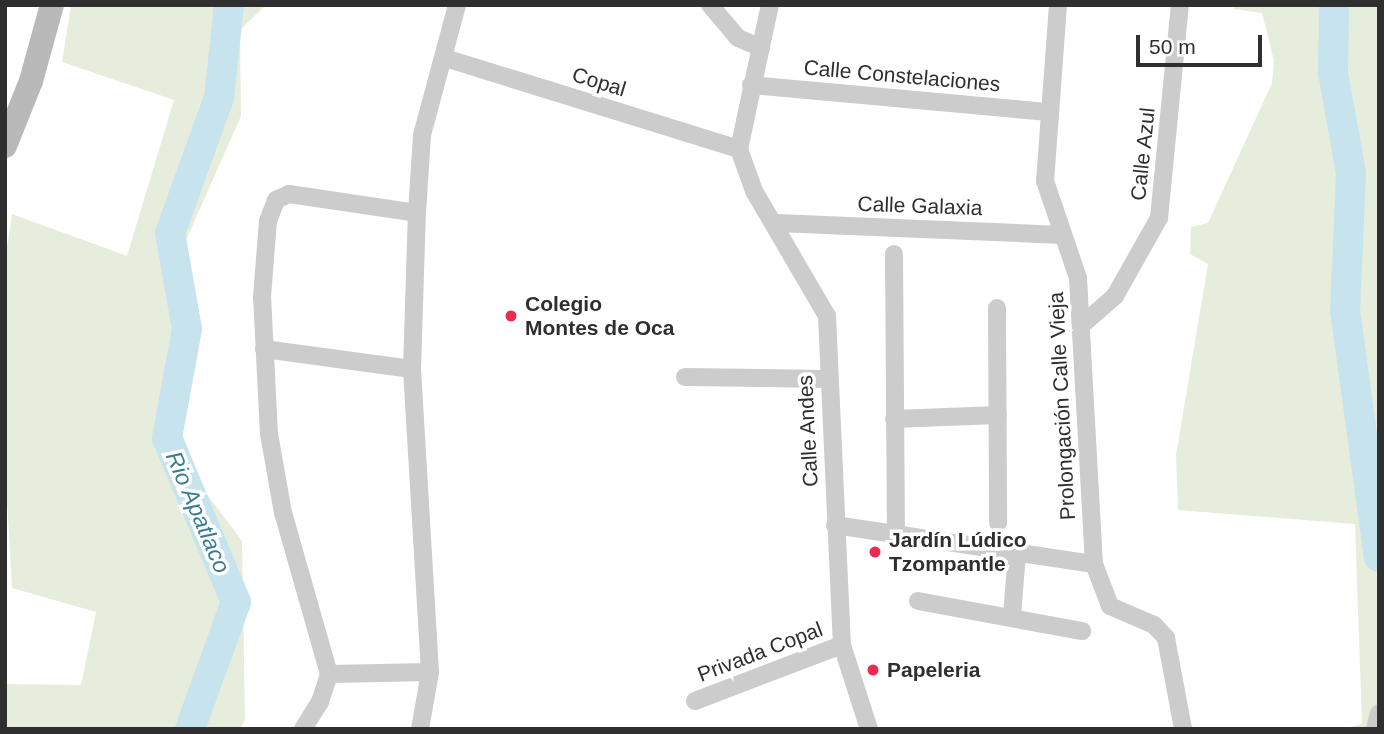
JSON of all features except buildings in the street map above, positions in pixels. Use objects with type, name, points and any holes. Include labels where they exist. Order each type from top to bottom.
[{"type":"street","points":[[5,146],[32,81],[52,5]]},
{"type":"street","points":[[419,729],[430,673],[411,369],[417,213],[422,135],[446,58],[457,5]]},
{"type":"street","points":[[710,5],[738,38],[761,48]]},
{"type":"street","points":[[738,149],[770,5]]},
{"type":"street","name":"Prolongación Calle Vieja","points":[[1058,5],[1045,181],[1078,278],[1083,324],[1094,564],[1110,606],[1154,625],[1166,638],[1183,729]]},
{"type":"street","name":"Calle Azul","points":[[1083,324],[1115,296],[1159,218],[1180,5]]},
{"type":"street","name":"Copal","points":[[446,58],[738,149]]},
{"type":"street","name":"Calle Constelaciones","points":[[751,85],[1049,112]]},
{"type":"street","name":"Calle Andes","points":[[738,149],[754,191],[777,223],[827,316],[827,379],[842,645],[869,729]]},
{"type":"street","points":[[303,729],[320,702],[329,674],[283,513],[269,434],[262,297],[268,221],[276,200],[289,194],[417,213]]},
{"type":"street","name":"Calle Galaxia","points":[[777,223],[1061,234]]},
{"type":"street","points":[[894,254],[896,533]]},
{"type":"street","points":[[997,308],[998,523]]},
{"type":"street","points":[[264,349],[411,369]]},
{"type":"street","points":[[685,377],[827,379]]},
{"type":"street","points":[[894,419],[998,415]]},
{"type":"street","points":[[835,525],[1094,564]]},
{"type":"street","points":[[1012,615],[1017,554]]},
{"type":"street","points":[[918,601],[1012,615],[1082,631]]},
{"type":"street","name":"Privada Copal","points":[[695,701],[842,645]]},
{"type":"street","points":[[329,674],[430,673]]},
{"type":"street","points":[[1375,729],[1379,713]]},
{"type":"green space","points":[[71,5],[266,5],[240,30],[241,116],[183,247],[196,352],[176,453],[242,541],[245,720],[240,729],[5,729],[5,684],[81,685],[96,612],[12,588],[5,465],[5,260],[12,214],[127,256],[174,100],[62,62]]},
{"type":"green space","points":[[1235,5],[1379,5],[1379,729],[1344,729],[1362,724],[1355,524],[1178,510],[1176,455],[1208,264],[1190,254],[1191,227],[1208,223],[1272,83],[1274,61],[1262,13],[1234,9]]},
{"type":"waterway","name":"Rio Apatlaco","points":[[190,729],[236,602],[167,438],[187,329],[170,233],[219,98],[229,5]]},
{"type":"waterway","points":[[1334,5],[1333,72],[1351,174],[1345,310],[1379,557]]},
{"type":"place","name":"Colegio Montes de Oca","points":[[511,316]]},
{"type":"place","name":"Jardín Lúdico Tzompantle","points":[[875,552]]},
{"type":"place","name":"Papeleria","points":[[873,670]]}]
